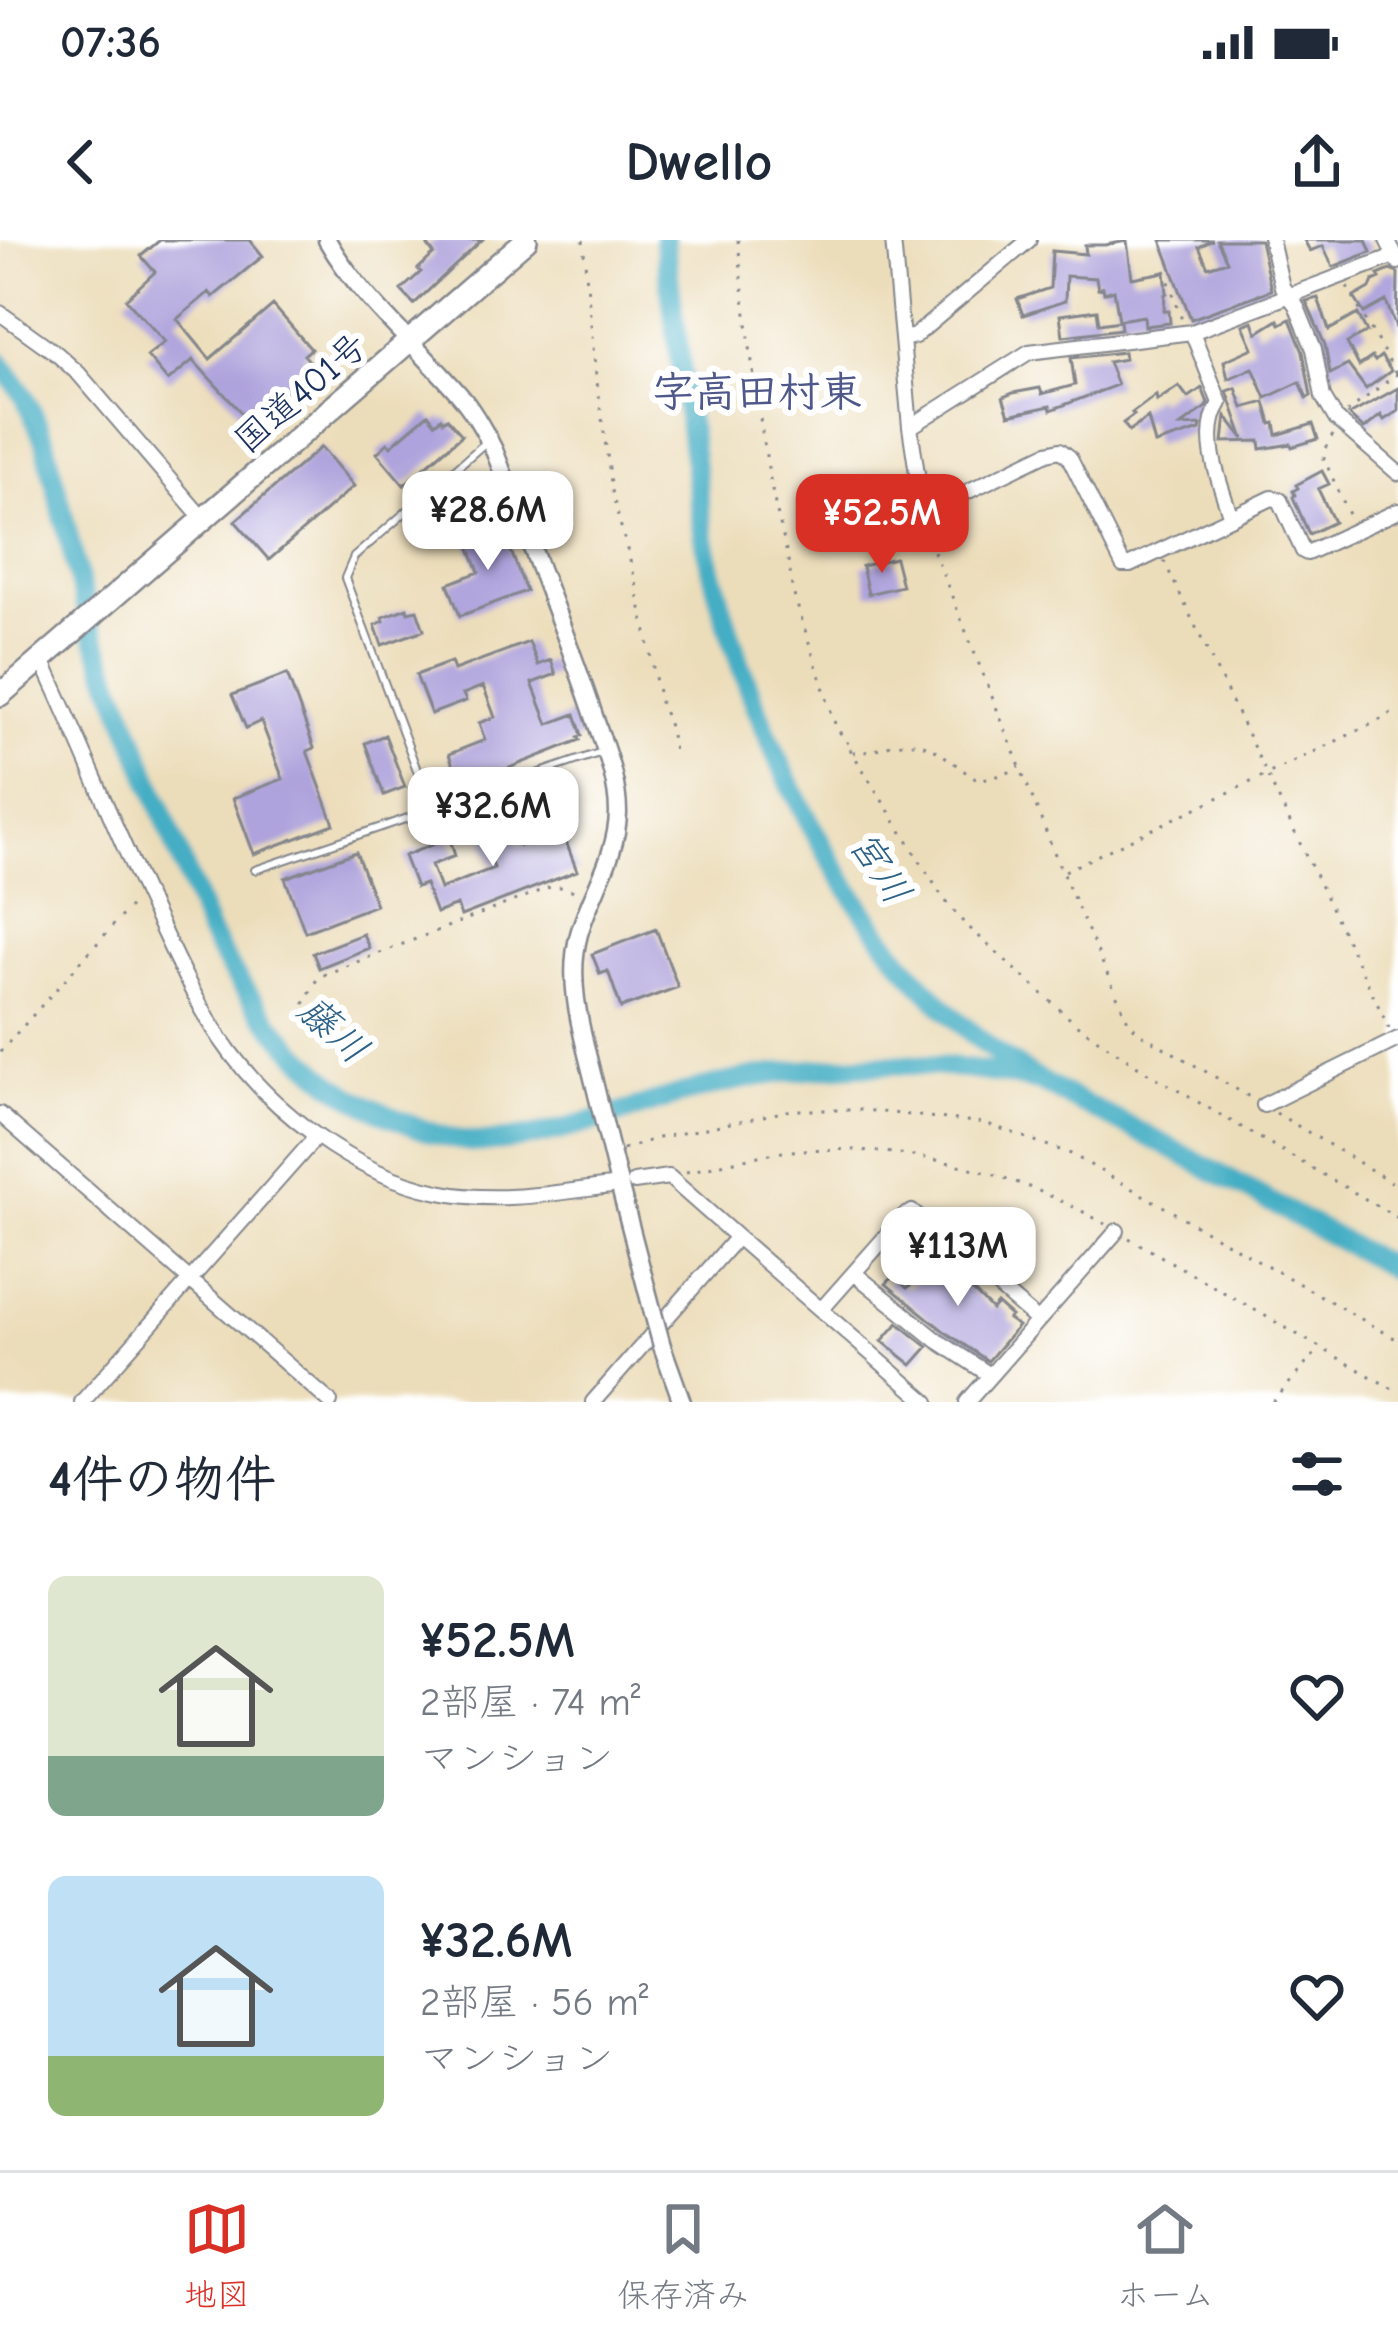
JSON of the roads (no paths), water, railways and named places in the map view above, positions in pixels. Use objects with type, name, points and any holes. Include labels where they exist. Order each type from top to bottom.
[{"type":"highway","name":"国道401号","points":[[44,658],[526,240]]},
{"type":"highway","points":[[0,694],[44,658]]},
{"type":"street","points":[[327,240],[409,341],[461,395],[489,440],[575,662],[616,784],[614,842],[580,931],[575,994],[653,1313],[682,1402]]},
{"type":"street","points":[[893,240],[923,513],[1060,450],[1069,457],[1120,563],[1130,566],[1277,497],[1306,554],[1398,511]]},
{"type":"street","points":[[903,339],[915,336],[1029,240]]},
{"type":"street","points":[[1270,240],[1282,287],[1296,305],[1314,349],[1324,398],[1339,422],[1397,475]]},
{"type":"street","points":[[910,427],[1029,352],[1189,333],[1341,276],[1388,248]]},
{"type":"street","points":[[0,313],[80,374],[204,520]]},
{"type":"street","points":[[1189,333],[1220,404],[1212,419],[1214,464],[1231,517]]},
{"type":"street","points":[[44,658],[192,992],[223,1042],[278,1103],[317,1136],[388,1175],[439,1192],[522,1195],[669,1177],[927,1402]]},
{"type":"street","points":[[1264,1106],[1397,1040]]},
{"type":"street","points":[[0,1114],[324,1400]]},
{"type":"street","points":[[82,1402],[317,1136]]},
{"type":"street","points":[[821,1310],[911,1212],[1038,1321]]},
{"type":"street","points":[[967,1402],[1117,1231]]},
{"type":"street","points":[[593,1402],[737,1237]]},
{"type":"street","points":[[854,1274],[990,1376]]},
{"type":"lane","points":[[432,809],[344,578],[361,550],[489,440]]},
{"type":"lane","points":[[255,870],[605,751]]},
{"type":"waterway","name":"宮川","points":[[664,240],[702,522],[724,613],[747,682],[807,818],[887,943],[934,997],[985,1044],[1026,1073],[1398,1272]]},
{"type":"waterway","name":"藤川","points":[[0,362],[25,397],[45,442],[91,628],[209,932],[265,1016],[336,1086],[418,1128],[479,1142],[556,1131],[721,1084],[830,1067],[935,1066],[1045,1083]]},
{"type":"waterway","points":[[0,380],[12,376]]},
{"type":"district","name":"字高田村東","points":[[757,391]]}]
